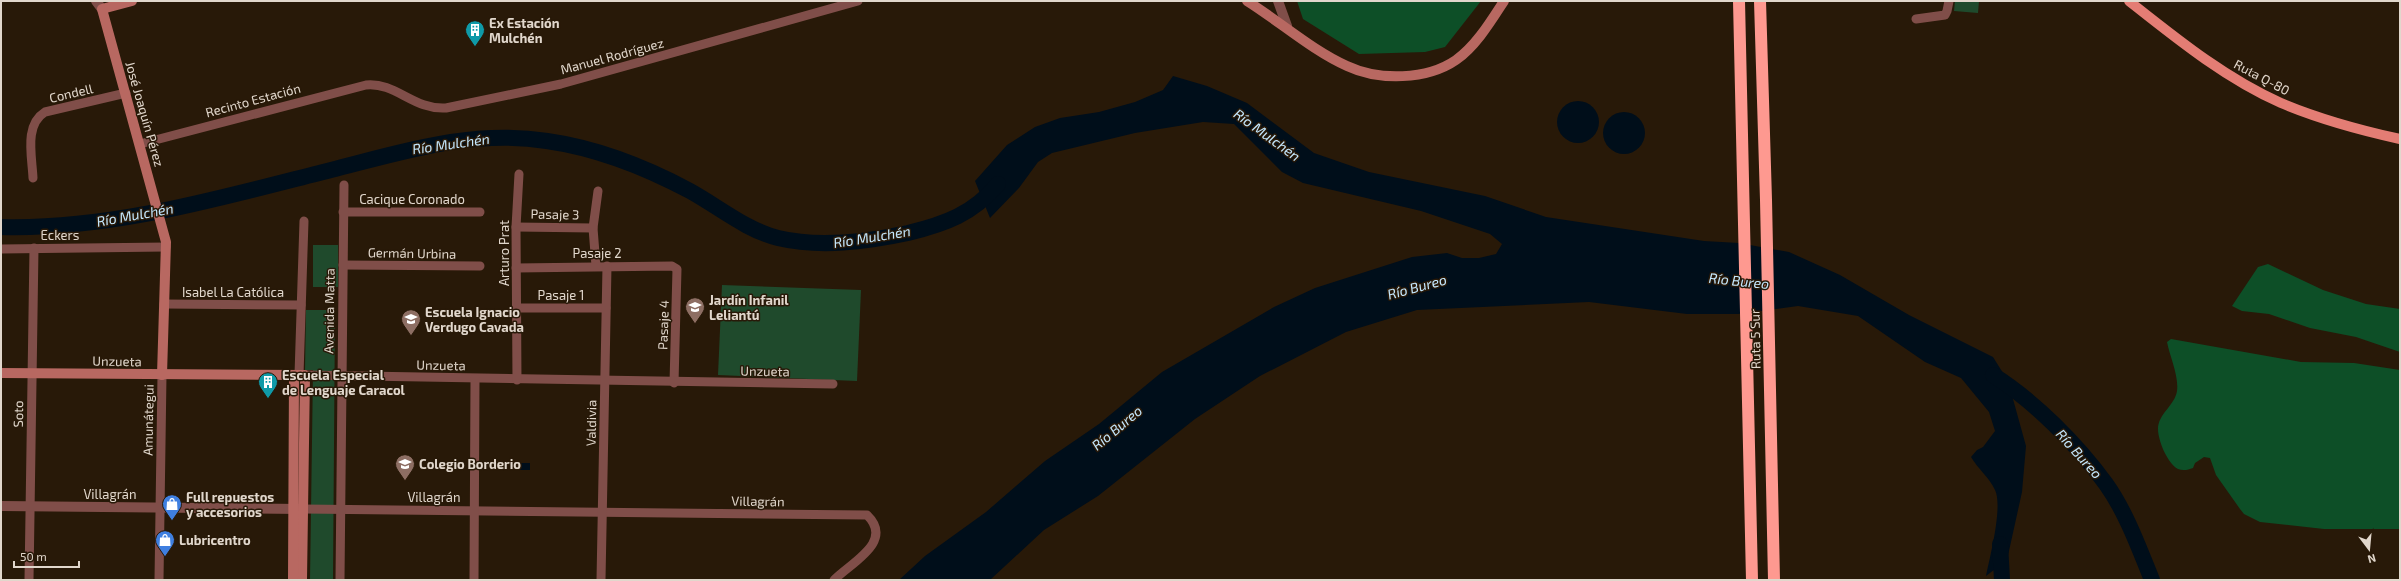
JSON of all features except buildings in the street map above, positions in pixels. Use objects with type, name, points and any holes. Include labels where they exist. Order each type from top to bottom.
[{"type":"highway","name":"Ruta 5 Sur","points":[[1739,1],[1752,580]]},
{"type":"highway","name":"Ruta 5 Sur","points":[[1760,1],[1771,396],[1774,580]]},
{"type":"main road","points":[[99,5],[132,1]]},
{"type":"main road","points":[[1247,1],[1287,26],[1321,52],[1348,67],[1386,76],[1411,75],[1433,70],[1456,60],[1478,36],[1504,1]]},
{"type":"main road","name":"Ruta Q-80","points":[[2129,1],[2204,58],[2265,95],[2315,116],[2400,139]]},
{"type":"main road","name":"José Joaquín Pérez","points":[[99,5],[126,93],[165,237]]},
{"type":"main road","name":"Amunátegui","points":[[162,375],[166,248],[165,237]]},
{"type":"main road","name":"Unzueta","points":[[1,373],[300,375]]},
{"type":"main road","points":[[293,580],[298,509],[300,375]]},
{"type":"main road","points":[[298,509],[302,580]]},
{"type":"street","name":"Manuel Rodríguez","points":[[374,84],[384,86],[432,109],[446,108],[561,84],[858,1]]},
{"type":"street","points":[[1278,1],[1287,26]]},
{"type":"street","points":[[1916,20],[1945,15],[1948,11],[1949,1]]},
{"type":"street","name":"Recinto Estación","points":[[140,144],[294,102],[374,84]]},
{"type":"street","name":"Condell","points":[[33,178],[31,128],[37,117],[45,112],[126,93]]},
{"type":"street","name":"Arturo Prat","points":[[516,380],[516,227],[519,174]]},
{"type":"street","name":"Avenida Matta","points":[[340,580],[344,185]]},
{"type":"street","points":[[596,266],[593,228],[598,191]]},
{"type":"street","name":"Cacique Coronado","points":[[343,212],[480,212]]},
{"type":"street","points":[[300,375],[304,221]]},
{"type":"street","name":"Pasaje 3","points":[[516,227],[593,228]]},
{"type":"street","name":"Soto","points":[[29,580],[34,248]]},
{"type":"street","name":"Eckers","points":[[1,249],[166,248]]},
{"type":"street","name":"Germán Urbina","points":[[343,265],[480,266]]},
{"type":"street","name":"Valdivia","points":[[601,580],[607,266]]},
{"type":"street","name":"Pasaje 2","points":[[516,268],[672,266],[677,269]]},
{"type":"street","name":"Pasaje 4","points":[[674,383],[677,269]]},
{"type":"street","name":"Isabel La Católica","points":[[164,304],[301,305]]},
{"type":"street","name":"Pasaje 1","points":[[516,308],[606,308]]},
{"type":"street","name":"Amunátegui","points":[[159,580],[162,375]]},
{"type":"street","name":"Unzueta","points":[[300,375],[605,382],[833,384]]},
{"type":"street","points":[[474,580],[475,379]]},
{"type":"street","name":"Villagrán","points":[[1,506],[867,515],[874,522],[876,527],[874,543],[861,557],[834,580]]},
{"type":"green space","points":[[1297,1],[1481,1],[1445,47],[1425,52],[1359,54],[1303,19]]},
{"type":"green space","points":[[1955,1],[1979,1],[1978,13],[1954,11]]},
{"type":"green space","points":[[313,245],[338,245],[338,287],[313,287]]},
{"type":"green space","points":[[2268,264],[2323,290],[2366,304],[2400,309],[2400,352],[2356,337],[2310,328],[2269,314],[2242,311],[2232,306],[2258,267]]},
{"type":"green space","points":[[722,285],[861,290],[857,381],[718,375]]},
{"type":"green space","points":[[306,310],[335,310],[333,580],[310,580],[313,370],[305,370]]},
{"type":"green space","points":[[2171,339],[2301,362],[2354,363],[2400,370],[2400,529],[2324,529],[2260,522],[2244,514],[2240,509],[2216,475],[2210,458],[2204,457],[2195,463],[2193,468],[2187,470],[2180,470],[2174,466],[2164,451],[2158,434],[2159,424],[2163,414],[2173,401],[2177,391],[2176,373],[2167,342]]},
{"type":"water","points":[[1173,76],[1207,86],[1247,103],[1314,153],[1369,172],[1485,196],[1546,217],[1704,241],[1739,243],[1789,252],[1840,275],[1909,315],[1993,357],[2008,381],[2026,446],[2022,492],[2007,560],[1986,576],[1997,519],[1997,498],[1993,485],[1971,457],[1977,450],[1983,447],[1995,431],[1989,412],[1961,378],[1925,362],[1858,316],[1798,306],[1738,314],[1687,314],[1589,302],[1417,310],[1346,332],[1260,376],[1195,419],[1098,496],[1044,530],[990,580],[899,580],[925,556],[986,512],[1045,461],[1099,424],[1162,372],[1274,307],[1315,288],[1412,257],[1447,253],[1462,258],[1479,258],[1496,254],[1502,244],[1490,234],[1421,211],[1303,183],[1282,172],[1234,124],[1203,122],[1135,133],[1052,153],[1038,162],[1019,188],[990,218],[975,181],[1007,145],[1035,127],[1060,118],[1099,112],[1135,102],[1163,90]]},
{"type":"water","points":[[1578,101],[1593,107],[1599,122],[1593,137],[1578,143],[1563,137],[1557,122],[1563,107]]},
{"type":"water","points":[[1624,112],[1639,118],[1645,133],[1639,148],[1624,154],[1609,148],[1603,133],[1609,118]]},
{"type":"water","points":[[514,463],[530,463],[530,470],[514,470]]},
{"type":"waterway","name":"Río Mulchén","points":[[1,227],[43,227],[85,223],[168,210],[250,191],[384,156],[438,144],[492,138],[519,138],[565,144],[621,160],[656,174],[690,191],[755,230],[778,238],[810,243],[843,243],[876,239],[934,226],[958,216],[979,203],[998,184]]},
{"type":"waterway","name":"Río Bureo","points":[[1993,375],[2024,397],[2054,424],[2082,454],[2106,484],[2120,506],[2132,530],[2152,580]]},
{"type":"waterway","name":"Río Bureo","points":[[2000,544],[2002,580]]},
{"type":"place","name":"Ex Estación Mulchén","points":[[475,47]]},
{"type":"place","name":"Jardín Infanil Leliantú","points":[[695,324]]},
{"type":"place","name":"Escuela Ignacio Verdugo Cavada","points":[[411,336]]},
{"type":"place","name":"Escuela Especial de Lenguaje Caracol","points":[[268,399]]},
{"type":"place","name":"Colegio Borderio","points":[[405,481]]},
{"type":"place","name":"Full repuestos y accesorios","points":[[172,521]]},
{"type":"place","name":"Lubricentro","points":[[165,557]]}]
